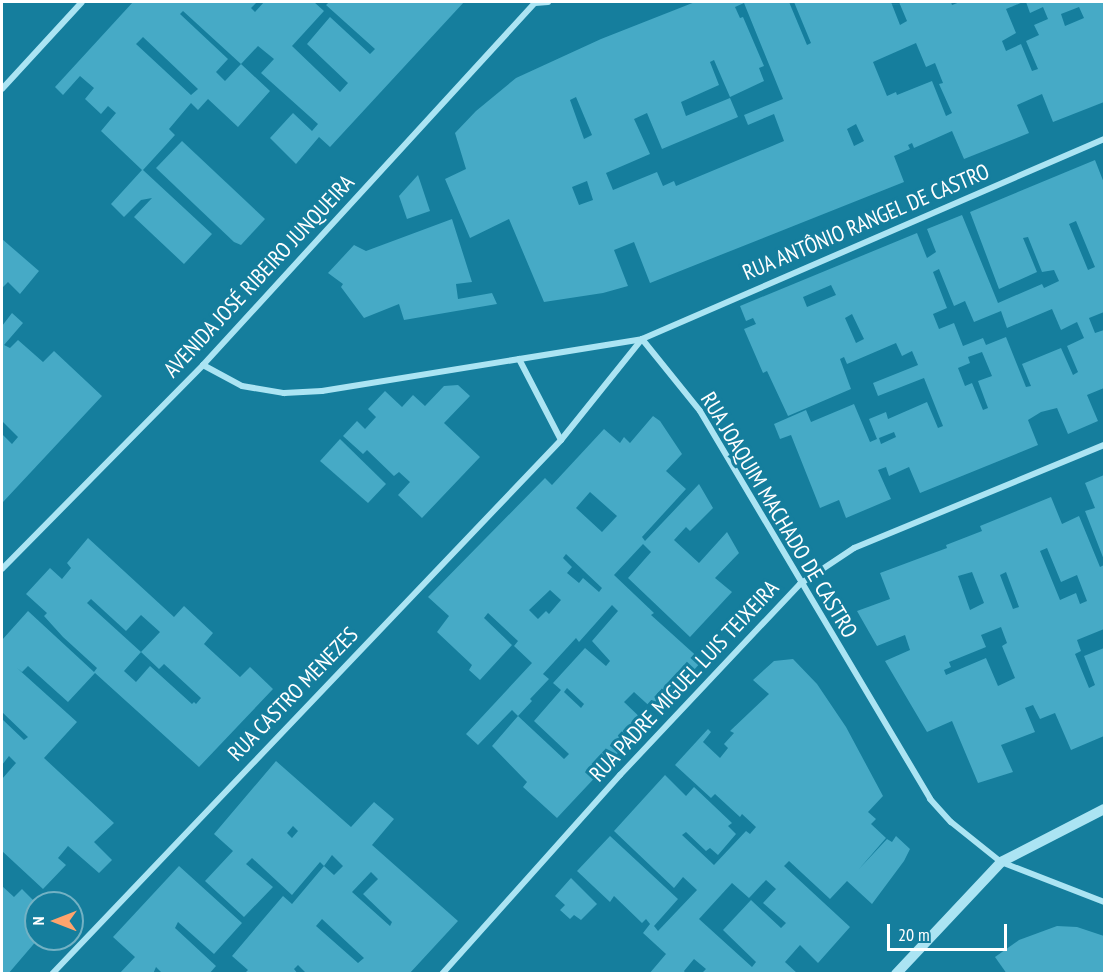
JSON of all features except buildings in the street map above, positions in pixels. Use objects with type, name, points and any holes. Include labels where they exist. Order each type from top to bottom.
[{"type":"street","points":[[2,89],[82,2]]},
{"type":"street","points":[[536,2],[548,2]]},
{"type":"street","name":"AVENIDA JOSÉ RIBEIRO JUNQUEIRA","points":[[2,568],[203,365],[536,2]]},
{"type":"street","name":"RUA ANTÔNIO RANGEL DE CASTRO","points":[[642,339],[1104,139]]},
{"type":"street","points":[[203,365],[242,386],[284,393],[322,391],[642,339]]},
{"type":"street","name":"RUA CASTRO MENEZES","points":[[52,974],[561,440],[642,339]]},
{"type":"street","name":"RUA JOAQUIM MACHADO DE CASTRO","points":[[642,339],[700,411],[800,584],[930,799],[951,822],[1001,862],[1104,902]]},
{"type":"street","points":[[519,359],[561,440]]},
{"type":"street","name":"RUA PADRE MIGUEL LUIS TEIXEIRA","points":[[442,974],[620,775],[800,584],[854,548],[1104,445]]},
{"type":"street","points":[[896,974],[1001,862],[1104,809]]}]
